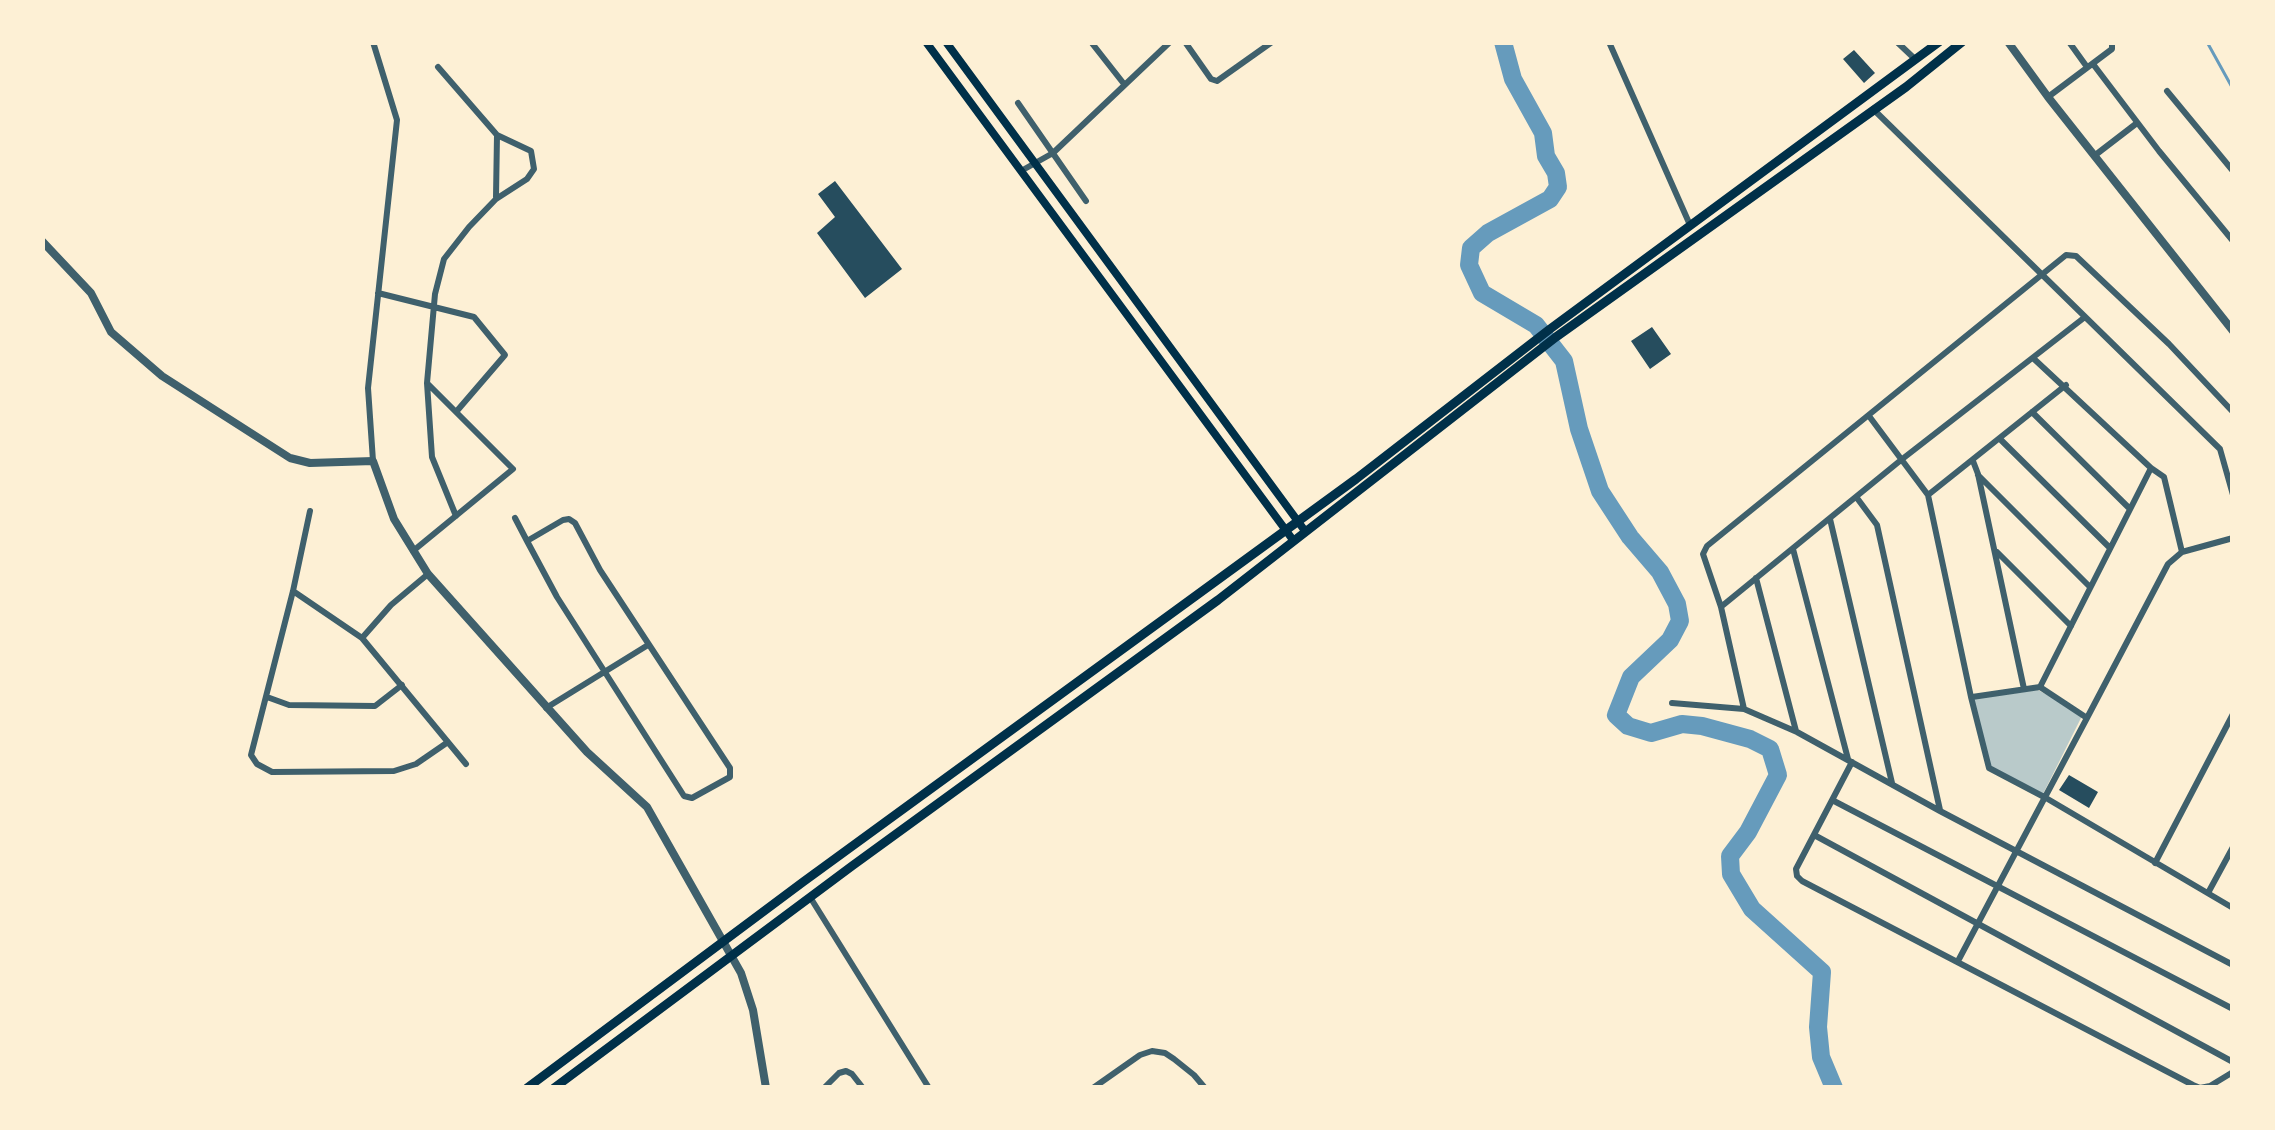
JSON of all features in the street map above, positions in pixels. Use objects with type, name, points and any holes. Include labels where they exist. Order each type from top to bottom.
[{"type":"main road","points":[[926,42],[1289,535]]},
{"type":"main road","points":[[946,42],[1305,531]]},
{"type":"main road","points":[[527,1088],[1289,535],[1305,531],[1690,227],[1939,42]]},
{"type":"main road","points":[[1553,333],[1962,42]]},
{"type":"main road","points":[[554,1088],[1218,600],[1289,535],[1297,521],[1518,360]]},
{"type":"street","points":[[373,42],[397,120],[368,388],[373,461],[394,519],[428,574],[587,752],[647,808],[741,973],[753,1010],[766,1088]]},
{"type":"street","points":[[1091,42],[1124,84]]},
{"type":"street","points":[[1021,171],[1052,153],[1170,42]]},
{"type":"street","points":[[1185,42],[1211,79],[1222,80],[1272,42]]},
{"type":"street","points":[[1609,42],[1690,227]]},
{"type":"street","points":[[1897,42],[1916,60]]},
{"type":"street","points":[[2008,42],[2233,331]]},
{"type":"street","points":[[2069,42],[2233,241]]},
{"type":"street","points":[[2048,97],[2112,49],[2112,42]]},
{"type":"street","points":[[438,67],[497,135],[531,151],[534,170],[496,199],[444,260],[427,382],[432,458],[456,516]]},
{"type":"street","points":[[2168,91],[2233,171]]},
{"type":"street","points":[[1018,103],[1086,201]]},
{"type":"street","points":[[1873,109],[2220,449],[2233,495]]},
{"type":"street","points":[[2094,156],[2137,123]]},
{"type":"street","points":[[496,199],[497,135]]},
{"type":"street","points":[[42,242],[91,293],[111,332],[163,376],[290,458],[310,463],[373,461]]},
{"type":"street","points":[[1744,709],[1721,607],[1705,563],[1707,546],[2066,255],[2076,256],[2233,412]]},
{"type":"street","points":[[378,292],[474,317],[505,355],[456,412]]},
{"type":"street","points":[[1721,607],[2085,317]]},
{"type":"street","points":[[2032,357],[2164,478],[2182,552]]},
{"type":"street","points":[[413,550],[513,469],[427,382]]},
{"type":"street","points":[[1928,495],[2066,386]]},
{"type":"street","points":[[2032,412],[2130,509]]},
{"type":"street","points":[[1869,416],[1928,495],[1989,768],[2233,908]]},
{"type":"street","points":[[2000,439],[2110,548]]},
{"type":"street","points":[[1973,461],[2024,689]]},
{"type":"street","points":[[2040,687],[2151,468]]},
{"type":"street","points":[[1978,474],[2090,587]]},
{"type":"street","points":[[1857,497],[1877,525],[1940,812]]},
{"type":"street","points":[[310,511],[251,755],[256,764],[272,772],[394,771],[416,764],[448,742]]},
{"type":"street","points":[[515,518],[527,541],[557,597],[684,796],[692,798],[730,777],[730,768],[600,570],[575,523],[563,520],[527,541]]},
{"type":"street","points":[[1830,519],[1892,783]]},
{"type":"street","points":[[1958,961],[2168,564],[2182,552],[2233,538]]},
{"type":"street","points":[[1793,548],[1850,760],[1834,801],[1796,869],[1797,876],[2193,1085],[2210,1086],[2233,1072]]},
{"type":"street","points":[[1994,549],[2071,626]]},
{"type":"street","points":[[362,638],[391,604],[428,574]]},
{"type":"street","points":[[1756,578],[1797,732]]},
{"type":"street","points":[[293,591],[362,638],[466,764]]},
{"type":"street","points":[[546,708],[648,645]]},
{"type":"street","points":[[267,697],[289,705],[375,706],[402,686]]},
{"type":"street","points":[[1971,697],[2040,687],[2087,718]]},
{"type":"street","points":[[1672,703],[1744,709],[1797,732],[2233,965]]},
{"type":"street","points":[[2155,863],[2233,714]]},
{"type":"street","points":[[1834,801],[2233,1010]]},
{"type":"street","points":[[1816,836],[2233,1062]]},
{"type":"street","points":[[2208,893],[2233,847]]},
{"type":"street","points":[[810,897],[929,1088]]},
{"type":"street","points":[[1093,1088],[1152,1051],[1174,1059],[1204,1088]]},
{"type":"street","points":[[824,1088],[847,1071],[863,1088]]},
{"type":"shaded area","points":[[2038,690],[2083,714],[2042,796],[1990,766],[1973,699]]},
{"type":"building","points":[[1854,50],[1875,73],[1864,83],[1843,59]]},
{"type":"building","points":[[835,181],[902,269],[865,298],[817,233],[835,217],[818,194]]},
{"type":"building","points":[[1652,327],[1671,354],[1650,369],[1631,341]]},
{"type":"building","points":[[2069,775],[2098,792],[2089,808],[2059,790]]},
{"type":"waterway","points":[[1503,42],[1513,79],[1543,133],[1558,187],[1550,199],[1488,233],[1471,248],[1469,265],[1482,293],[1536,325],[1564,361],[1579,429],[1600,491],[1660,572],[1677,604],[1680,621],[1670,640],[1631,677],[1616,715],[1628,726],[1651,733],[1682,724],[1702,726],[1770,749],[1778,775],[1730,856],[1731,874],[1752,909],[1822,972],[1821,1057],[1834,1088]]},
{"type":"waterway","points":[[2207,42],[2233,89]]}]
